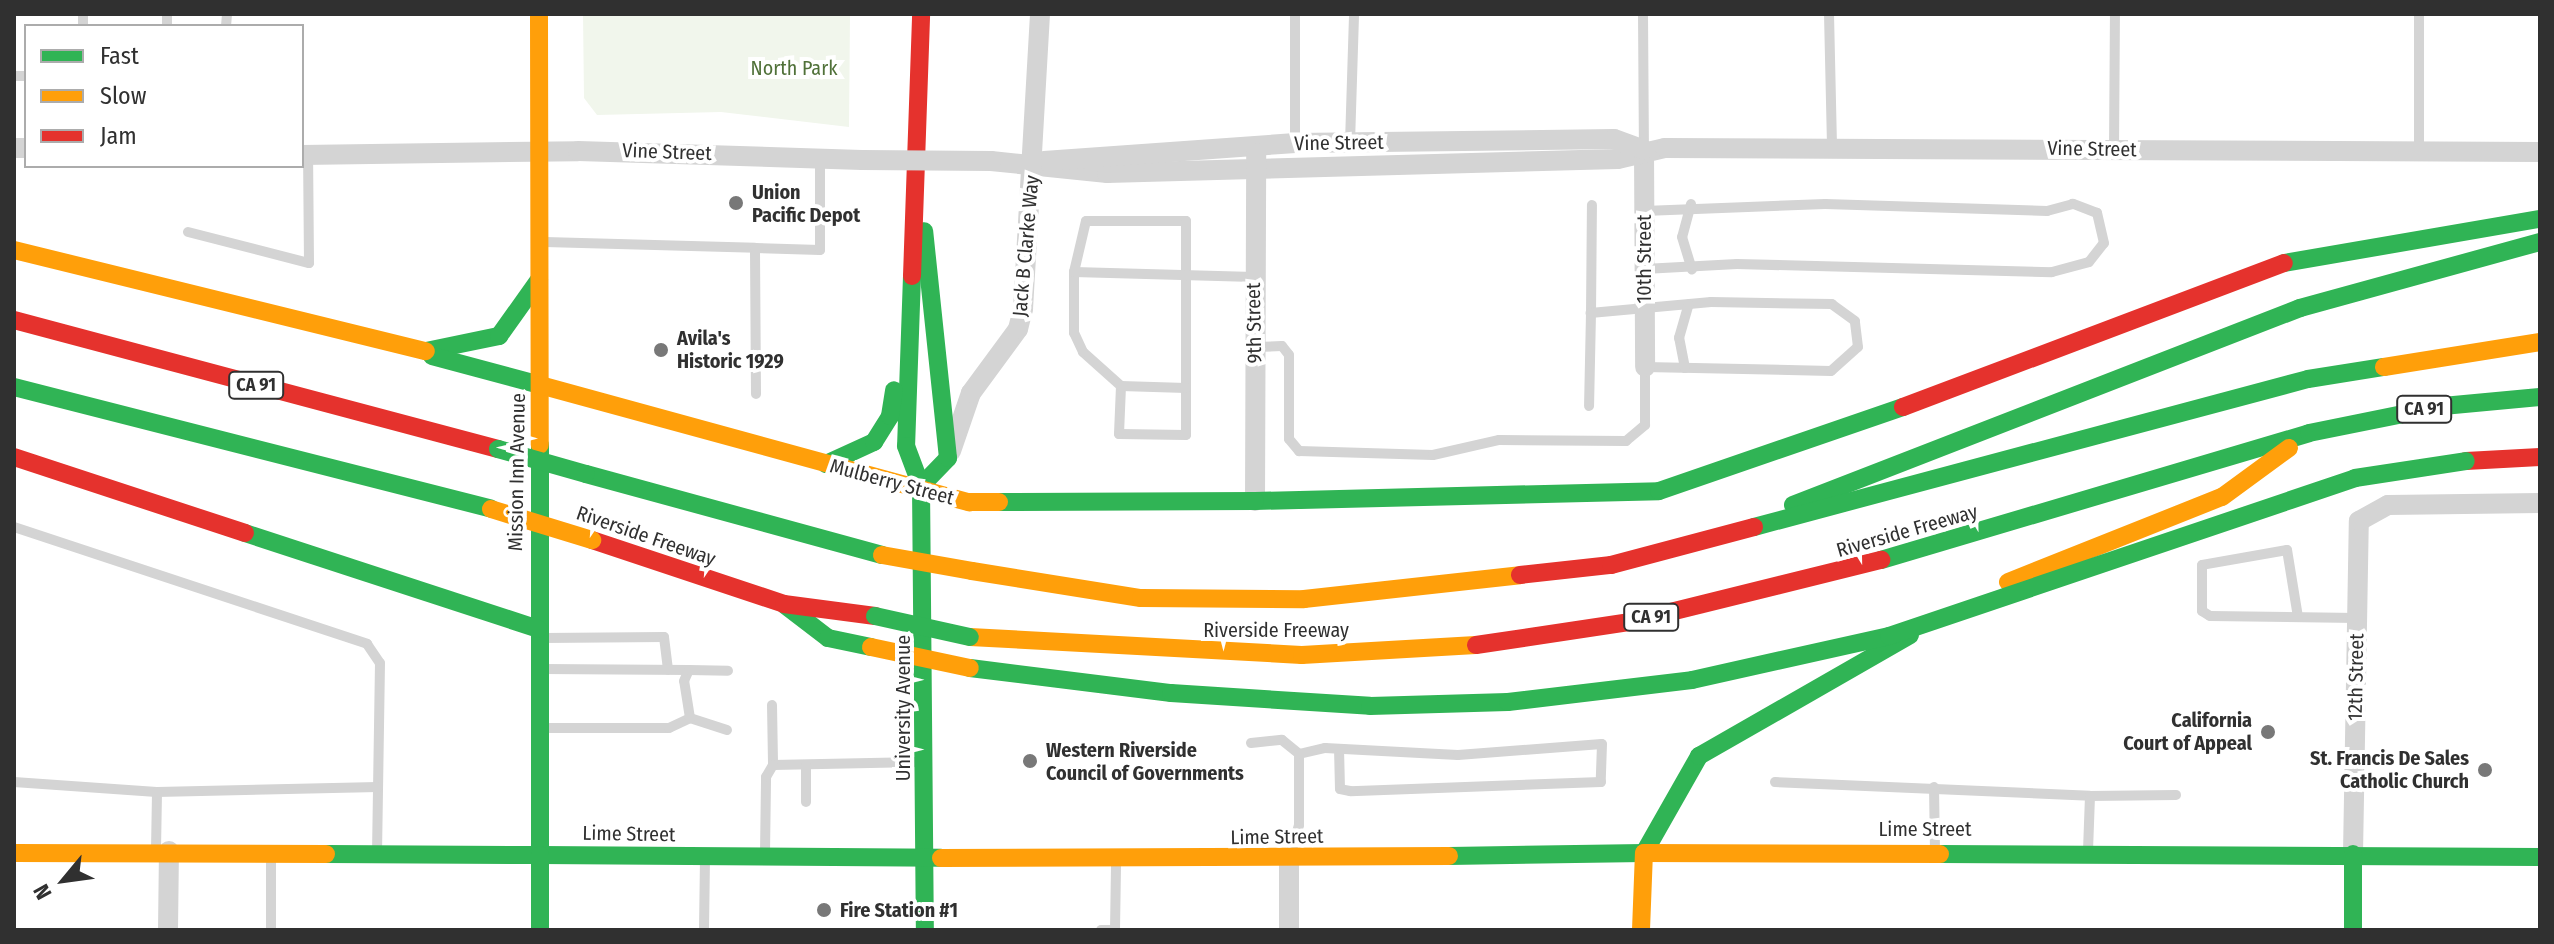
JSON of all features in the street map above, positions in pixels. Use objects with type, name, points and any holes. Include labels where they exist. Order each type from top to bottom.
[{"type":"main road","name":"Mission Inn Avenue","points":[[539,14],[540,930]]},
{"type":"main road","name":"University Avenue","points":[[921,14],[920,213],[909,348],[906,446],[921,486],[925,930]]},
{"type":"main road","name":"University Avenue","points":[[920,213],[933,267],[948,458]]},
{"type":"main road","name":"Mulberry Street","points":[[14,250],[424,351],[440,362],[540,385],[826,464],[921,486],[969,502],[1255,501],[1659,491],[1731,472],[2305,257],[2540,219]]},
{"type":"main road","points":[[1736,537],[1822,490],[2364,286],[2540,242]]},
{"type":"main road","points":[[424,351],[499,336],[539,280]]},
{"type":"main road","name":"Riverside Freeway","points":[[14,320],[882,555],[1141,598],[1304,599],[1611,565],[1736,537],[2308,379],[2540,342]]},
{"type":"main road","points":[[826,464],[885,430],[897,362],[909,348]]},
{"type":"main road","name":"Riverside Freeway","points":[[14,387],[491,509],[784,604],[875,616],[970,637],[1302,655],[1478,645],[1798,584],[2309,433],[2443,406],[2540,397]]},
{"type":"main road","points":[[1641,930],[1644,853],[1699,756],[1993,590],[2222,497],[2309,433]]},
{"type":"main road","points":[[14,457],[538,633]]},
{"type":"main road","points":[[784,604],[828,638],[970,668],[1171,693],[1370,706],[1508,702],[1692,680],[1889,636],[2355,478],[2466,461],[2540,457]]},
{"type":"main road","points":[[921,486],[948,458]]},
{"type":"main road","name":"Lime Street","points":[[14,853],[271,851],[1115,860],[2088,851],[2540,857]]},
{"type":"main road","name":"12th Street","points":[[2353,854],[2353,930]]},
{"type":"street","name":"Jack B Clarke Way","points":[[948,458],[971,393],[1018,329],[1032,163],[1040,14]]},
{"type":"street","name":"Vine Street","points":[[1032,163],[1295,143],[1614,139],[1644,150]]},
{"type":"street","name":"9th Street","points":[[1255,501],[1256,144]]},
{"type":"street","name":"Vine Street","points":[[305,155],[539,152],[820,160],[991,161],[1107,173],[1256,165],[1618,159],[1644,150],[2540,152]]},
{"type":"street","name":"10th Street","points":[[1644,150],[1645,367]]},
{"type":"street","name":"12th Street","points":[[2353,854],[2359,521],[2388,505],[2540,503]]},
{"type":"street","points":[[162,851],[168,930]]},
{"type":"street","points":[[1289,859],[1289,930]]},
{"type":"lane","points":[[1295,14],[1295,143]]},
{"type":"lane","points":[[1350,143],[1354,14]]},
{"type":"lane","points":[[1643,14],[1644,150]]},
{"type":"lane","points":[[1829,14],[1832,151]]},
{"type":"lane","points":[[2114,150],[2115,14]]},
{"type":"lane","points":[[2419,14],[2419,152]]},
{"type":"lane","points":[[188,232],[309,263],[305,155]]},
{"type":"lane","points":[[539,242],[820,250],[820,160]]},
{"type":"lane","points":[[1644,211],[1691,204],[2047,211],[2073,204],[2097,213],[2104,243],[2089,262],[2052,272],[1737,264],[1692,270],[1644,269]]},
{"type":"lane","points":[[1691,204],[1682,237],[1692,270]]},
{"type":"lane","points":[[1589,406],[1592,205]]},
{"type":"lane","points":[[1121,386],[1119,434],[1186,435],[1186,388],[1186,275],[1186,221],[1086,221],[1074,272],[1074,333],[1083,352],[1121,386],[1186,388]]},
{"type":"lane","points":[[755,248],[756,394]]},
{"type":"lane","points":[[1074,272],[1254,277]]},
{"type":"lane","points":[[1255,347],[1282,346],[1289,355],[1289,439],[1313,455],[1433,455],[1499,440],[1626,441],[1645,425],[1645,367],[1831,371],[1858,347],[1855,321],[1832,304],[1689,304],[1591,313]]},
{"type":"lane","points":[[1685,368],[1679,338],[1689,304]]},
{"type":"lane","points":[[14,527],[367,644],[380,663],[377,852]]},
{"type":"lane","points":[[2298,617],[2287,550],[2202,565],[2202,611],[2210,616],[2357,618]]},
{"type":"lane","points":[[538,633],[664,637],[668,670]]},
{"type":"lane","points":[[538,669],[728,671]]},
{"type":"lane","points":[[689,670],[690,718]]},
{"type":"lane","points":[[765,858],[766,777],[773,765],[772,705]]},
{"type":"lane","points":[[539,728],[669,728],[690,718],[727,730]]},
{"type":"lane","points":[[1251,743],[1282,740],[1299,754],[1339,749],[1458,755],[1602,744],[1601,782],[1588,787],[1340,789],[1339,749]]},
{"type":"lane","points":[[1289,859],[1299,825],[1299,754]]},
{"type":"lane","points":[[773,765],[925,762]]},
{"type":"lane","points":[[806,765],[806,802]]},
{"type":"lane","points":[[14,782],[157,792],[378,787]]},
{"type":"lane","points":[[1775,782],[2090,796],[2176,795]]},
{"type":"lane","points":[[1934,787],[1935,851]]},
{"type":"lane","points":[[157,792],[162,851]]},
{"type":"lane","points":[[2088,851],[2090,796]]},
{"type":"lane","points":[[271,851],[271,930]]},
{"type":"lane","points":[[704,930],[705,857]]},
{"type":"lane","points":[[1101,930],[1115,930],[1115,860]]},
{"type":"green space","name":"North Park","points":[[583,14],[850,14],[849,127],[721,112],[597,115],[584,98]]},
{"type":"traffic: fast","points":[[2284,263],[2540,219]]},
{"type":"traffic: fast","points":[[921,486],[948,458],[924,231]]},
{"type":"traffic: fast","points":[[1793,505],[2300,308],[2540,242]]},
{"type":"traffic: fast","points":[[912,276],[906,446],[921,486],[925,930]]},
{"type":"traffic: fast","points":[[426,351],[499,336],[539,280]]},
{"type":"traffic: fast","points":[[432,356],[540,385]]},
{"type":"traffic: fast","points":[[1754,527],[2308,379],[2384,367]]},
{"type":"traffic: fast","points":[[14,387],[491,509]]},
{"type":"traffic: fast","points":[[826,464],[874,442],[890,416],[894,390]]},
{"type":"traffic: fast","points":[[1881,560],[2309,433],[2443,406],[2540,397]]},
{"type":"traffic: fast","points":[[1255,501],[1659,491],[1903,407]]},
{"type":"traffic: fast","points":[[540,445],[540,855],[941,858]]},
{"type":"traffic: fast","points":[[498,449],[586,474]]},
{"type":"traffic: fast","points":[[1692,680],[1889,636],[2355,478],[2466,461]]},
{"type":"traffic: fast","points":[[586,474],[882,555]]},
{"type":"traffic: fast","points":[[999,502],[1255,501]]},
{"type":"traffic: fast","points":[[245,533],[538,629]]},
{"type":"traffic: fast","points":[[785,605],[828,638],[871,647]]},
{"type":"traffic: fast","points":[[875,616],[970,637]]},
{"type":"traffic: fast","points":[[1644,853],[1699,756],[1910,635]]},
{"type":"traffic: fast","points":[[970,668],[1171,693],[1370,706],[1508,702],[1692,680]]},
{"type":"traffic: fast","points":[[1449,856],[1644,853]]},
{"type":"traffic: fast","points":[[326,854],[540,855],[540,930]]},
{"type":"traffic: fast","points":[[1940,854],[2540,857]]},
{"type":"traffic: fast","points":[[2353,854],[2353,930]]},
{"type":"traffic: slow","points":[[539,14],[540,445]]},
{"type":"traffic: slow","points":[[14,250],[426,351]]},
{"type":"traffic: slow","points":[[2384,367],[2540,342]]},
{"type":"traffic: slow","points":[[540,385],[969,502],[999,502]]},
{"type":"traffic: slow","points":[[2008,582],[2222,497],[2289,448]]},
{"type":"traffic: slow","points":[[491,509],[592,540]]},
{"type":"traffic: slow","points":[[882,555],[972,571]]},
{"type":"traffic: slow","points":[[972,571],[1141,598],[1304,599],[1520,575]]},
{"type":"traffic: slow","points":[[970,637],[1302,655],[1476,645]]},
{"type":"traffic: slow","points":[[871,647],[970,668]]},
{"type":"traffic: slow","points":[[14,853],[326,854]]},
{"type":"traffic: slow","points":[[1641,930],[1644,853],[1940,854]]},
{"type":"traffic: slow","points":[[941,858],[1449,856]]},
{"type":"traffic: jam","points":[[912,276],[921,14]]},
{"type":"traffic: jam","points":[[1903,407],[2284,263]]},
{"type":"traffic: jam","points":[[14,320],[498,449]]},
{"type":"traffic: jam","points":[[14,457],[245,533]]},
{"type":"traffic: jam","points":[[2466,461],[2540,457]]},
{"type":"traffic: jam","points":[[1520,575],[1611,565],[1754,527]]},
{"type":"traffic: jam","points":[[592,540],[784,604],[875,616]]},
{"type":"traffic: jam","points":[[1476,645],[1630,622],[1881,560]]},
{"type":"place","name":"Union Pacific Depot","points":[[736,203]]},
{"type":"place","name":"Avila's Historic 1929","points":[[661,350]]},
{"type":"place","name":"California Court of Appeal","points":[[2268,732]]},
{"type":"place","name":"Western Riverside Council of Governments","points":[[1030,761]]},
{"type":"place","name":"St. Francis De Sales Catholic Church","points":[[2485,770]]},
{"type":"place","name":"Fire Station #1","points":[[824,910]]}]
